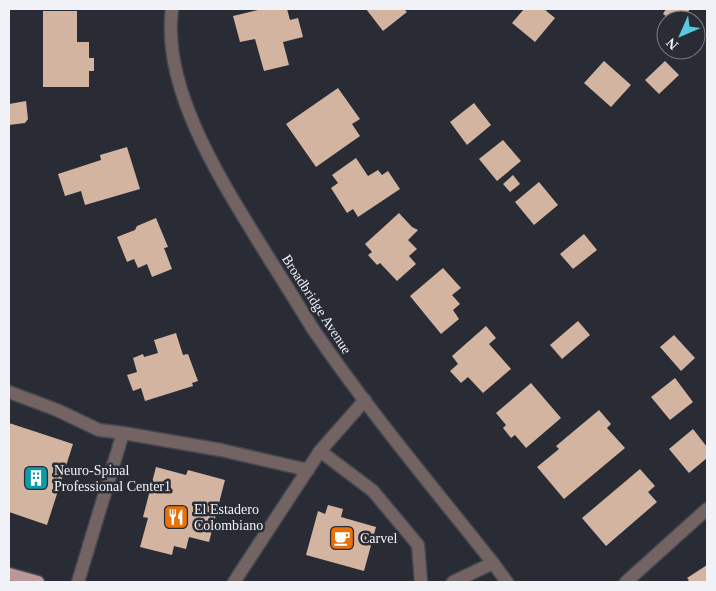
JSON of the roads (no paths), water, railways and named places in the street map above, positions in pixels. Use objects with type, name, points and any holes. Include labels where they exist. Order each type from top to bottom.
[{"type":"main road","points":[[9,574],[38,582]]},
{"type":"street","name":"Broadbridge Avenue","points":[[172,9],[175,64],[184,98],[197,133],[213,165],[308,320],[364,400],[506,582]]},
{"type":"street","points":[[9,392],[57,410],[99,430],[221,450],[308,470]]},
{"type":"street","points":[[234,582],[320,451],[364,400]]},
{"type":"street","points":[[78,582],[123,433]]},
{"type":"street","points":[[320,451],[373,491],[418,545],[422,582]]},
{"type":"street","points":[[626,582],[707,509]]},
{"type":"street","points":[[453,582],[493,563]]},
{"type":"place","name":"Neuro-Spinal Professional Center1","points":[[36,478]]},
{"type":"place","name":"El Estadero Colombiano","points":[[176,517]]},
{"type":"place","name":"Carvel","points":[[342,538]]}]
